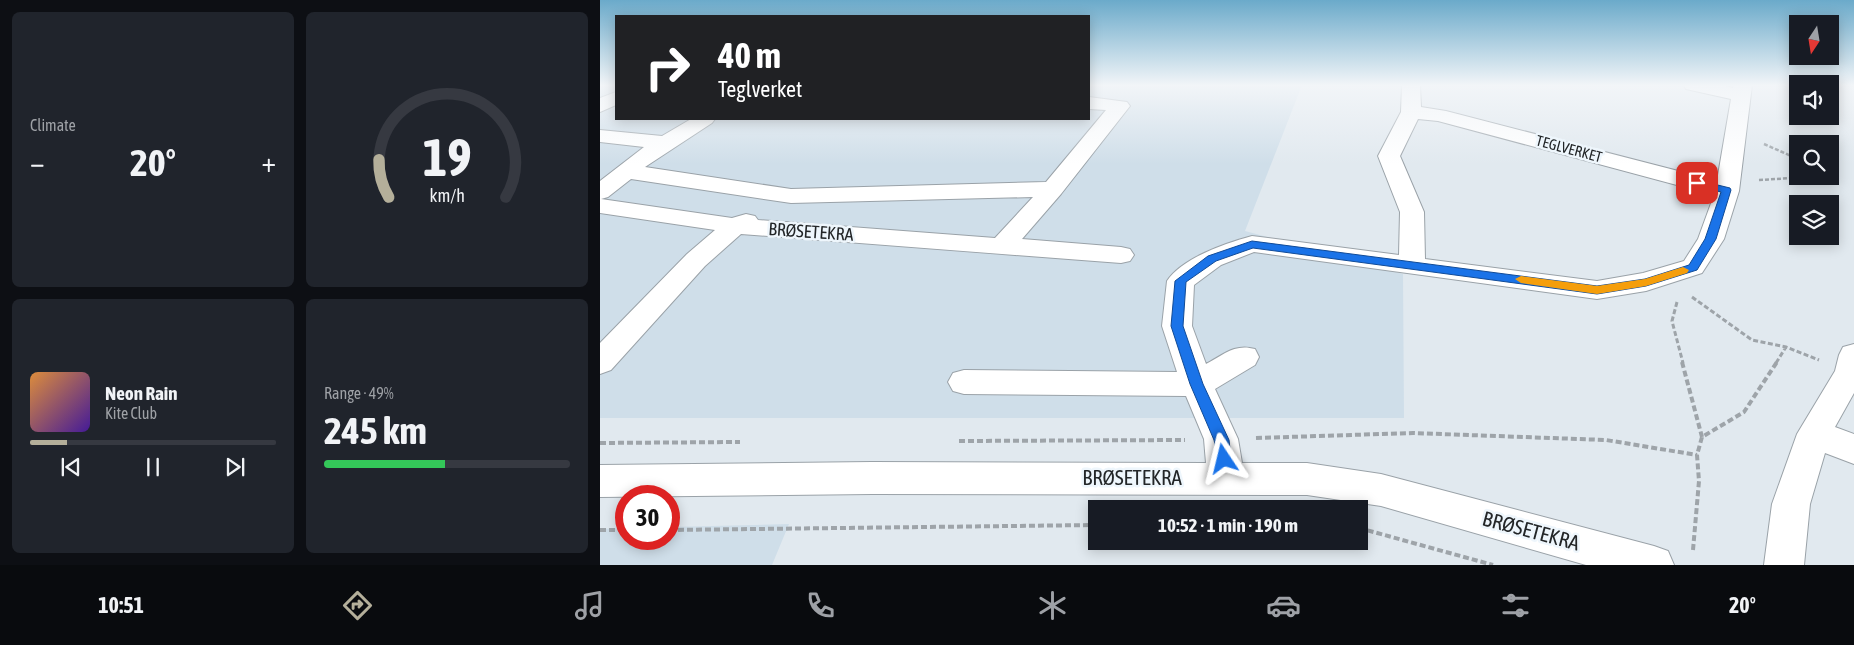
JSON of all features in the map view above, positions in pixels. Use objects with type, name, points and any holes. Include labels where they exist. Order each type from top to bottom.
[{"type":"street","points":[[1002,246],[1053,189],[1116,111]]},
{"type":"street","points":[[1226,478],[1222,440],[1197,384],[1177,326],[1181,281],[1212,259],[1252,244],[1597,290],[1646,282],[1675,281],[1693,267],[1711,239],[1728,186],[1740,111]]},
{"type":"street","name":"TEGLVERKET","points":[[1411,112],[1438,115],[1728,186]]},
{"type":"street","points":[[1411,112],[1389,156],[1412,212],[1412,265]]},
{"type":"street","points":[[600,192],[665,143],[703,120]]},
{"type":"street","points":[[600,136],[665,143]]},
{"type":"street","points":[[626,171],[791,196],[1053,189]]},
{"type":"street","points":[[600,362],[696,260],[735,226],[791,196]]},
{"type":"street","name":"BRØSETEKRA","points":[[600,206],[735,226],[1121,255]]},
{"type":"street","points":[[1784,565],[1791,504],[1814,434],[1850,372],[1854,355]]},
{"type":"street","points":[[964,382],[1197,384],[1244,357]]},
{"type":"street","points":[[1814,434],[1854,449]]},
{"type":"street","name":"BRØSETEKRA","points":[[600,481],[872,478],[1307,478],[1381,490],[1654,565]]},
{"type":"path","points":[[1738,127],[1768,147],[1789,155]]},
{"type":"path","points":[[1728,186],[1789,178]]},
{"type":"path","points":[[1675,281],[1752,340],[1786,347],[1744,412],[1702,436]]},
{"type":"path","points":[[1675,281],[1672,321],[1702,436],[1697,455],[1699,481],[1693,550]]},
{"type":"path","points":[[955,441],[1222,440],[1413,433],[1606,440],[1697,455]]},
{"type":"path","points":[[600,443],[748,442]]},
{"type":"path","points":[[680,530],[1088,525]]},
{"type":"path","points":[[600,530],[615,530]]},
{"type":"path","points":[[1368,530],[1493,565]]},
{"type":"shaded area","points":[[600,111],[615,111],[615,120],[1090,120],[1090,111],[1292,111],[1245,231],[1403,274],[1404,418],[600,418]]},
{"type":"shaded area","points":[[789,524],[772,565],[600,565],[600,529],[615,528],[615,550],[680,550],[680,527]]},
{"type":"slow traffic","points":[[1521,279],[1597,290],[1646,282],[1683,270]]},
{"type":"route","points":[[1224,459],[1222,440],[1197,384],[1177,326],[1181,281],[1212,259],[1252,244],[1597,290],[1646,282],[1693,267],[1711,239],[1726,190],[1697,183]]}]
